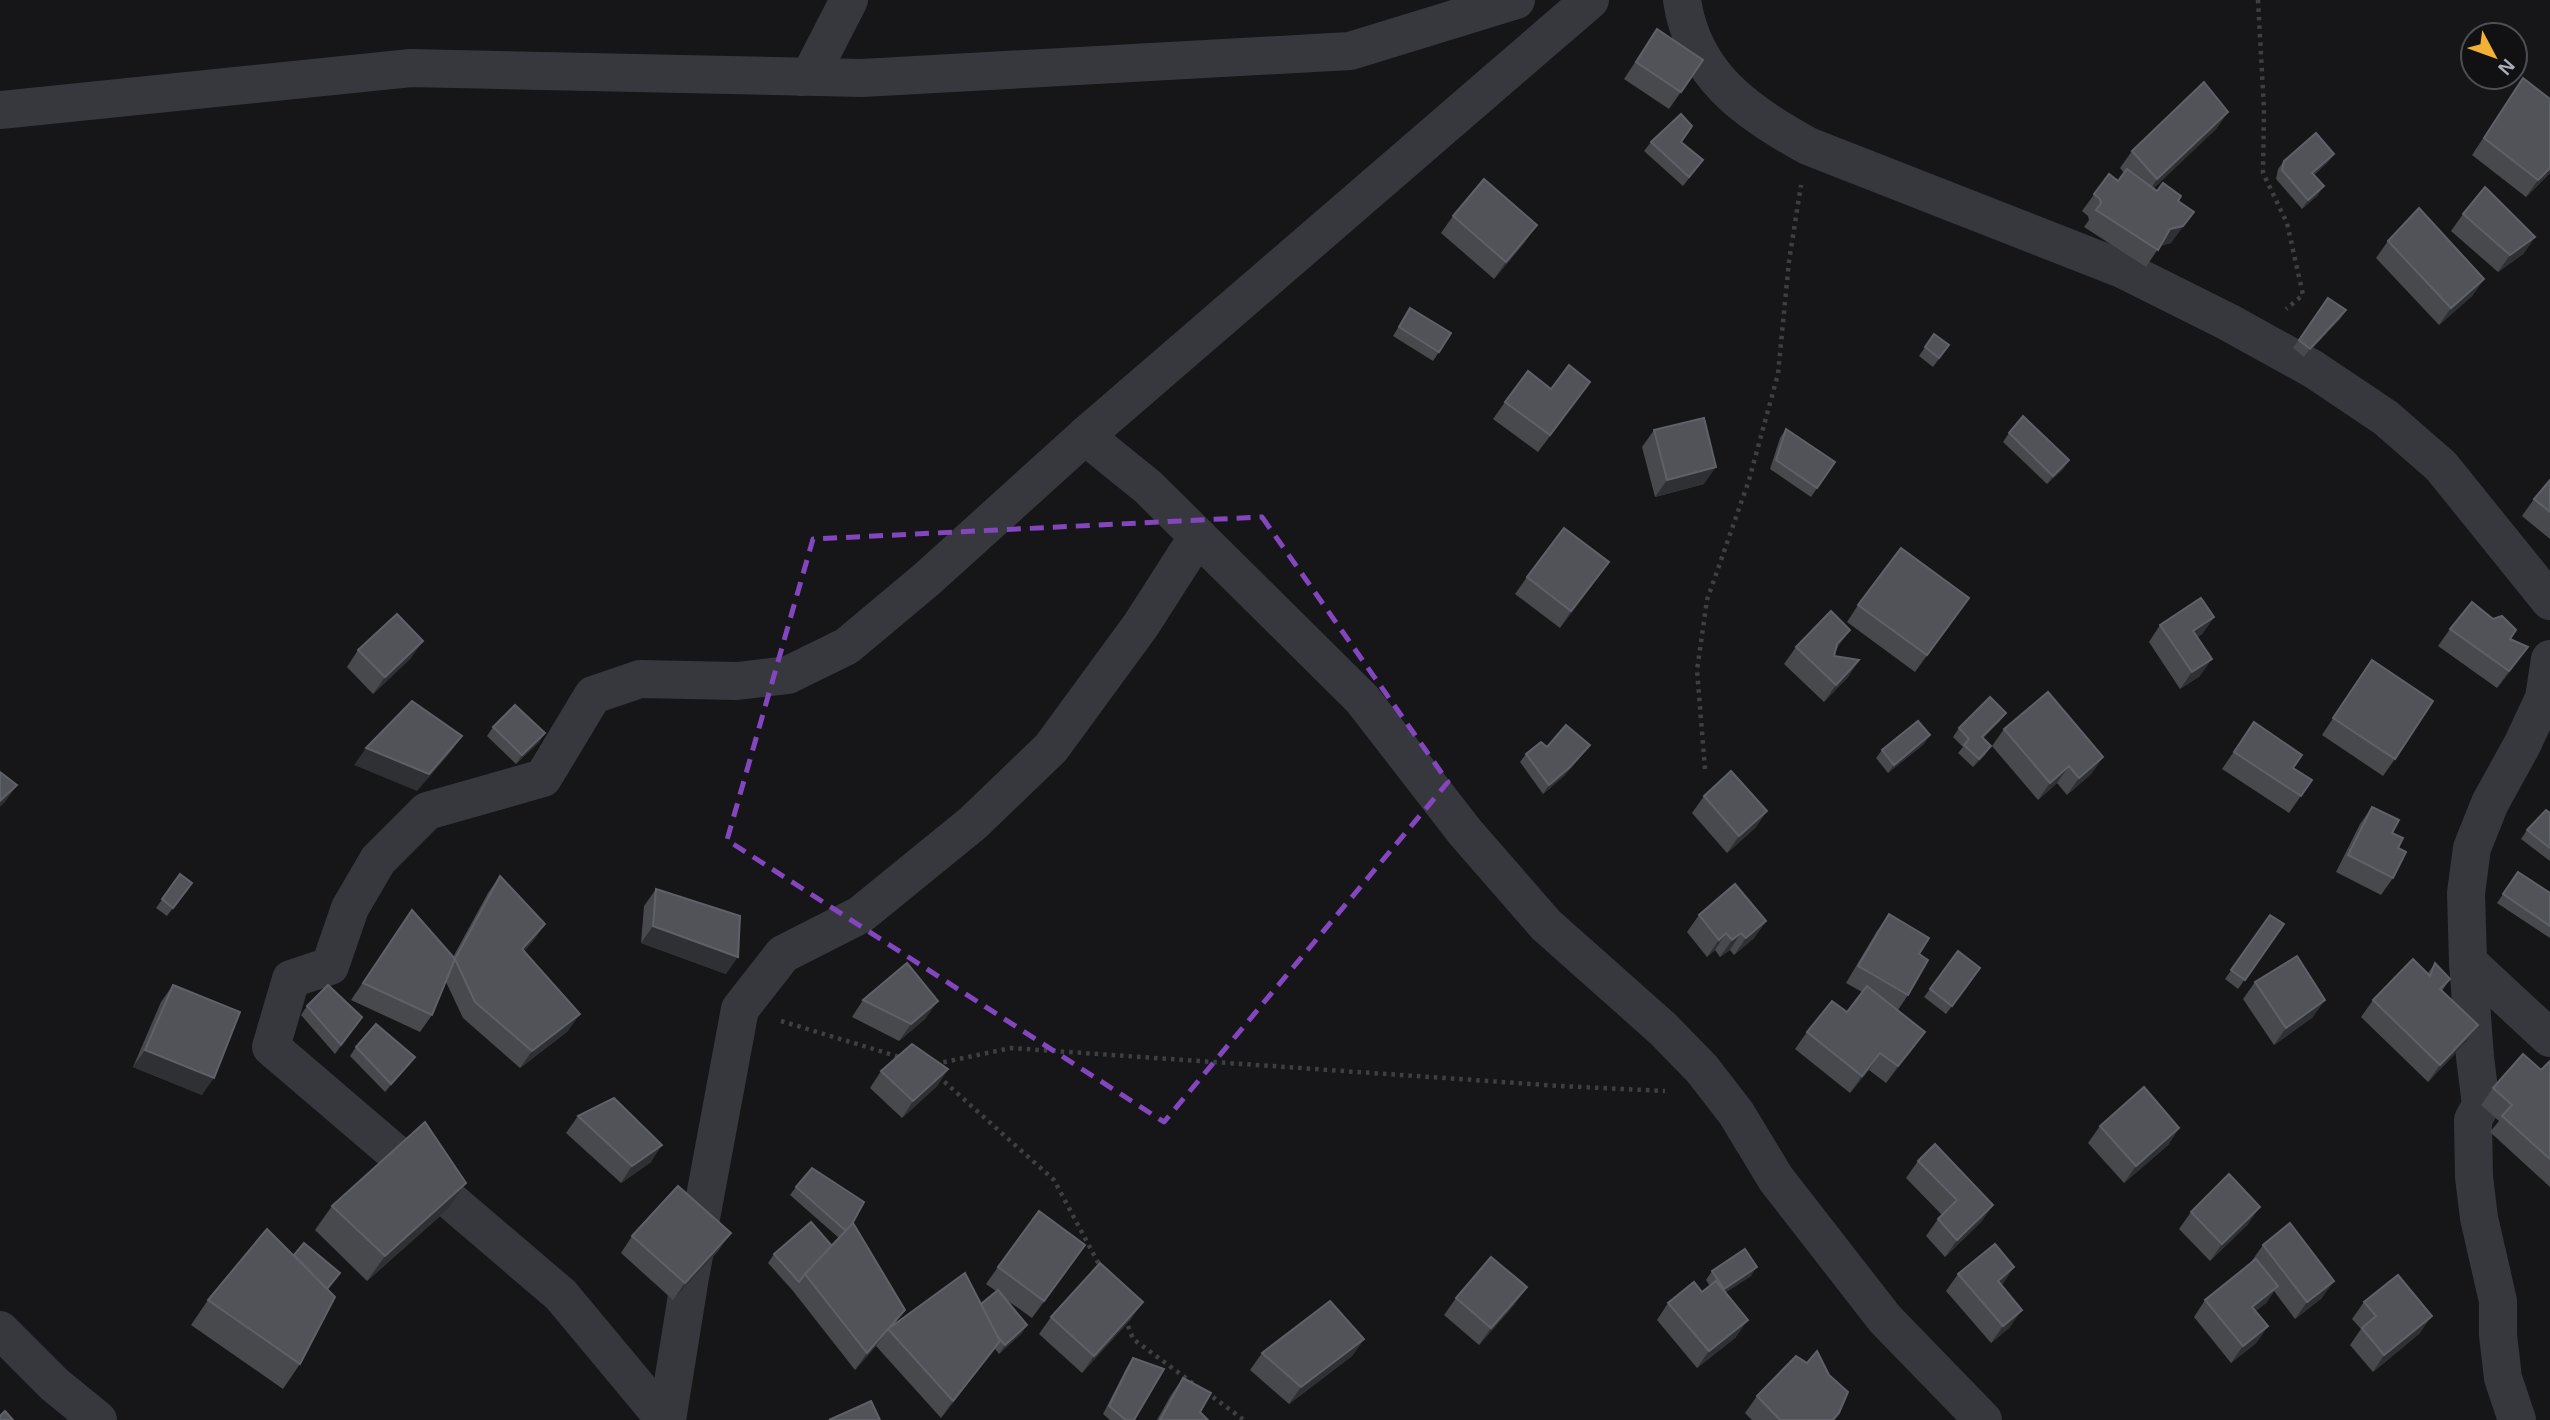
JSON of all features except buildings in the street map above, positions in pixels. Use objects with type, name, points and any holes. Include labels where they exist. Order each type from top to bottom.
[{"type":"street","points":[[802,77],[812,72],[849,0]]},
{"type":"street","points":[[0,110],[411,68],[862,78],[1350,51],[1516,0]]},
{"type":"street","points":[[666,1420],[561,1295],[271,1046],[291,979],[330,966],[350,908],[378,860],[427,810],[544,778],[593,695],[640,679],[737,681],[788,675],[847,646],[1590,0]]},
{"type":"street","points":[[1682,0],[1686,26],[1710,73],[1772,127],[1808,146],[2122,269],[2228,322],[2313,369],[2386,418],[2441,466],[2548,594],[2550,648]]},
{"type":"street","points":[[1086,436],[1148,487],[1362,699],[1465,832],[1546,925],[1663,1028],[1702,1069],[1736,1113],[1776,1179],[1885,1319],[1983,1420]]},
{"type":"street","points":[[666,1420],[740,1009],[783,954],[860,915],[973,823],[1051,748],[1141,625],[1198,536]]},
{"type":"street","points":[[2517,1420],[2503,1378],[2498,1335],[2498,1301],[2479,1218],[2474,1177],[2473,1120],[2481,1105],[2474,1057],[2466,893],[2472,848],[2490,803],[2522,746],[2544,698],[2550,659]]},
{"type":"street","points":[[2468,962],[2550,1038]]},
{"type":"street","points":[[0,1330],[54,1384],[98,1420]]},
{"type":"path","points":[[2258,0],[2264,109],[2263,173],[2287,223],[2303,295],[2284,310]]},
{"type":"path","points":[[1705,769],[1697,670],[1707,600],[1749,480],[1778,374],[1789,261],[1808,146]]},
{"type":"path","points":[[740,1009],[914,1062]]},
{"type":"path","points":[[1105,1275],[1054,1180],[927,1066],[1011,1048],[1560,1086],[1721,1093]]},
{"type":"path","points":[[1121,1308],[1133,1339],[1244,1420]]},
{"type":"highlighted area","points":[[1262,517],[1448,782],[1164,1122],[727,840],[813,539]]}]
